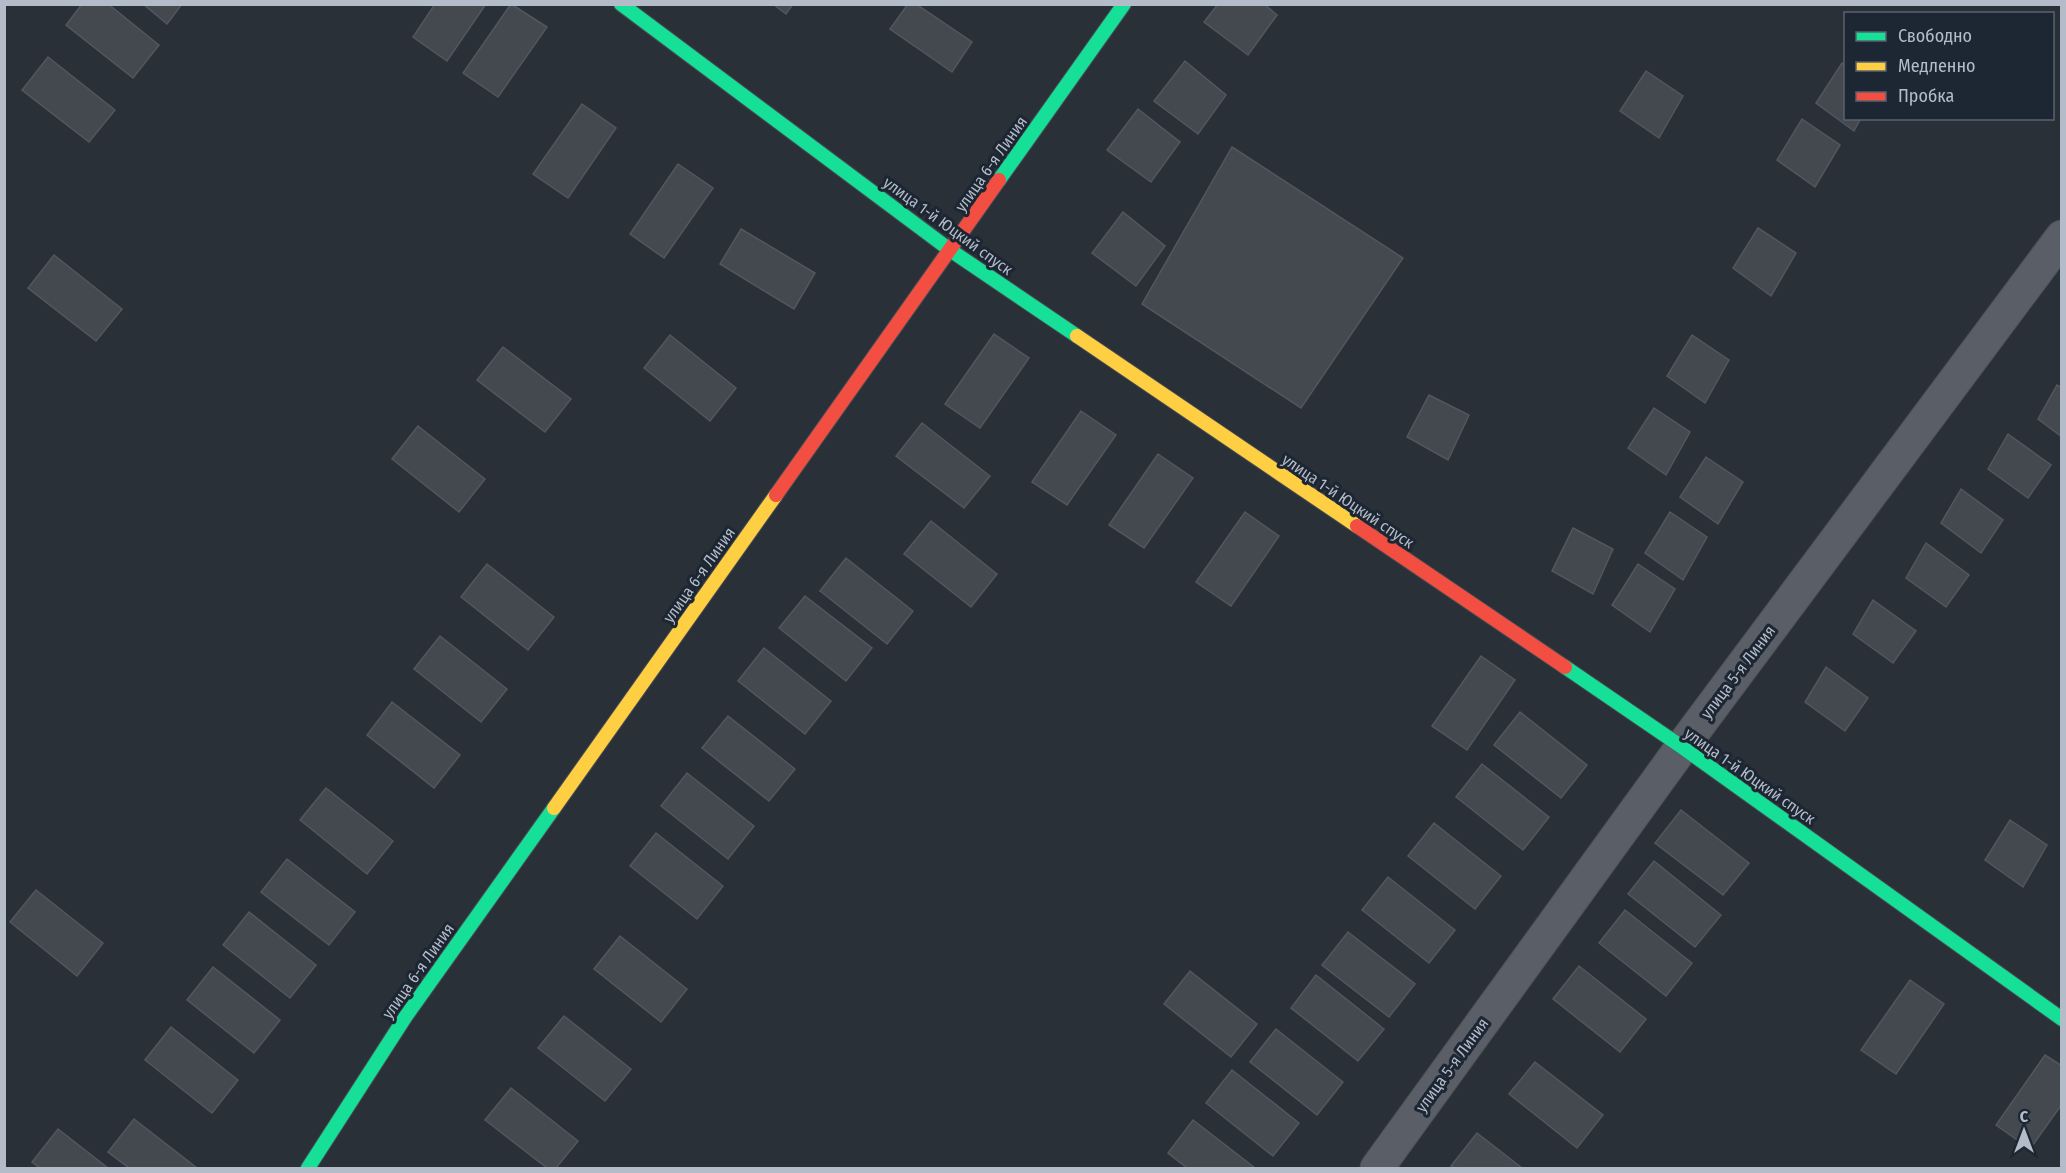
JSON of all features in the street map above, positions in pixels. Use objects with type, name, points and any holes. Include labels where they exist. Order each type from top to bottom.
[{"type":"street","name":"улица 1-й Юцкий спуск","points":[[621,4],[950,250],[1682,747],[2061,1019]]},
{"type":"street","name":"улица 6-я Линия","points":[[308,1168],[406,1016],[1124,4]]},
{"type":"street","name":"улица 5-я Линия","points":[[1377,1168],[1682,747],[2061,237]]},
{"type":"building","points":[[82,4],[108,4],[159,45],[133,78],[66,25]]},
{"type":"building","points":[[143,4],[182,4],[167,24]]},
{"type":"building","points":[[435,4],[486,4],[447,61],[413,37]]},
{"type":"building","points":[[511,4],[547,27],[498,97],[463,73]]},
{"type":"building","points":[[773,4],[793,4],[786,14]]},
{"type":"building","points":[[908,4],[916,4],[972,42],[952,72],[890,29]]},
{"type":"building","points":[[1218,4],[1264,4],[1277,15],[1248,55],[1204,22]]},
{"type":"building","points":[[48,57],[115,110],[89,142],[22,90]]},
{"type":"building","points":[[1185,61],[1226,95],[1198,134],[1154,101]]},
{"type":"building","points":[[1842,63],[1844,64],[1844,120],[1860,120],[1854,131],[1816,103]]},
{"type":"building","points":[[1646,71],[1683,96],[1659,138],[1620,111]]},
{"type":"building","points":[[582,104],[616,128],[568,198],[533,174]]},
{"type":"building","points":[[1138,109],[1180,142],[1151,182],[1107,150]]},
{"type":"building","points":[[1802,119],[1840,145],[1815,187],[1777,160]]},
{"type":"building","points":[[1232,147],[1403,258],[1301,408],[1142,304]]},
{"type":"building","points":[[678,164],[713,188],[664,258],[630,234]]},
{"type":"building","points":[[1123,212],[1165,246],[1136,286],[1092,253]]},
{"type":"building","points":[[1758,228],[1796,253],[1771,296],[1733,268]]},
{"type":"building","points":[[741,229],[815,273],[794,309],[720,264]]},
{"type":"building","points":[[54,255],[122,309],[96,341],[28,288]]},
{"type":"building","points":[[994,334],[1029,358],[980,428],[945,404]]},
{"type":"building","points":[[670,335],[736,388],[710,421],[644,368]]},
{"type":"building","points":[[1692,335],[1729,360],[1705,403],[1667,376]]},
{"type":"building","points":[[503,347],[571,399],[545,432],[477,380]]},
{"type":"building","points":[[2057,385],[2062,388],[2062,437],[2038,419]]},
{"type":"building","points":[[1429,395],[1469,415],[1448,460],[1407,437]]},
{"type":"building","points":[[1654,408],[1690,432],[1666,475],[1628,448]]},
{"type":"building","points":[[1081,411],[1116,435],[1067,505],[1032,482]]},
{"type":"building","points":[[922,423],[990,476],[964,508],[896,456]]},
{"type":"building","points":[[418,426],[485,479],[459,512],[392,459]]},
{"type":"building","points":[[2008,434],[2051,465],[2028,498],[1988,469]]},
{"type":"building","points":[[1158,454],[1193,478],[1144,548],[1109,525]]},
{"type":"building","points":[[1706,457],[1743,482],[1718,524],[1680,497]]},
{"type":"building","points":[[1961,489],[2003,520],[1981,553],[1941,523]]},
{"type":"building","points":[[1245,512],[1279,536],[1231,606],[1196,582]]},
{"type":"building","points":[[1670,512],[1707,537],[1683,580],[1645,553]]},
{"type":"building","points":[[931,521],[997,574],[971,607],[904,554]]},
{"type":"building","points":[[1573,528],[1613,549],[1593,594],[1552,571]]},
{"type":"building","points":[[1926,543],[1969,575],[1946,607],[1906,578]]},
{"type":"building","points":[[846,558],[913,611],[887,644],[820,591]]},
{"type":"building","points":[[487,564],[554,617],[528,650],[461,597]]},
{"type":"building","points":[[1638,564],[1675,589],[1650,632],[1612,605]]},
{"type":"building","points":[[805,596],[872,648],[846,681],[779,628]]},
{"type":"building","points":[[1873,600],[1916,631],[1893,663],[1853,634]]},
{"type":"building","points":[[440,636],[507,689],[481,722],[414,669]]},
{"type":"building","points":[[764,648],[831,701],[805,734],[738,681]]},
{"type":"building","points":[[1481,656],[1515,680],[1467,750],[1432,726]]},
{"type":"building","points":[[1826,667],[1868,698],[1845,731],[1805,702]]},
{"type":"building","points":[[392,702],[460,755],[434,788],[367,735]]},
{"type":"building","points":[[1520,712],[1587,765],[1561,798],[1494,745]]},
{"type":"building","points":[[728,716],[795,769],[769,801],[702,748]]},
{"type":"building","points":[[1482,764],[1549,817],[1523,850],[1456,797]]},
{"type":"building","points":[[687,773],[754,826],[728,859],[661,806]]},
{"type":"building","points":[[326,788],[393,841],[367,874],[300,820]]},
{"type":"building","points":[[1681,810],[1749,863],[1723,895],[1655,843]]},
{"type":"building","points":[[2010,820],[2047,845],[2023,887],[1985,860]]},
{"type":"building","points":[[1434,823],[1501,876],[1475,909],[1408,856]]},
{"type":"building","points":[[656,833],[723,886],[697,919],[630,866]]},
{"type":"building","points":[[287,859],[355,912],[329,945],[261,892]]},
{"type":"building","points":[[1654,861],[1721,915],[1695,947],[1628,894]]},
{"type":"building","points":[[1388,877],[1455,930],[1429,963],[1362,910]]},
{"type":"building","points":[[36,890],[103,943],[77,976],[10,922]]},
{"type":"building","points":[[1625,910],[1692,963],[1666,996],[1599,943]]},
{"type":"building","points":[[249,912],[316,965],[290,998],[223,945]]},
{"type":"building","points":[[1348,932],[1415,984],[1389,1017],[1322,965]]},
{"type":"building","points":[[620,936],[687,989],[661,1022],[594,969]]},
{"type":"building","points":[[1579,966],[1646,1019],[1620,1052],[1553,999]]},
{"type":"building","points":[[213,967],[280,1020],[254,1053],[187,1000]]},
{"type":"building","points":[[1190,971],[1257,1024],[1231,1057],[1164,1004]]},
{"type":"building","points":[[1316,975],[1384,1029],[1358,1061],[1291,1008]]},
{"type":"building","points":[[1910,980],[1944,1004],[1896,1074],[1861,1050]]},
{"type":"building","points":[[564,1016],[631,1069],[605,1101],[538,1048]]},
{"type":"building","points":[[171,1027],[238,1080],[212,1113],[145,1060]]},
{"type":"building","points":[[1276,1029],[1343,1082],[1317,1115],[1250,1062]]},
{"type":"building","points":[[2045,1055],[2062,1066],[2062,1104],[2030,1149],[1996,1125]]},
{"type":"building","points":[[1535,1062],[1603,1115],[1577,1148],[1509,1094]]},
{"type":"building","points":[[1232,1070],[1299,1123],[1273,1156],[1206,1103]]},
{"type":"building","points":[[511,1088],[578,1141],[556,1168],[547,1168],[485,1120]]},
{"type":"building","points":[[134,1119],[197,1168],[129,1168],[108,1152]]},
{"type":"building","points":[[1193,1120],[1255,1168],[1187,1168],[1168,1153]]},
{"type":"building","points":[[58,1129],[108,1168],[40,1168],[32,1162]]},
{"type":"building","points":[[1477,1133],[1522,1168],[1455,1168],[1451,1166]]},
{"type":"traffic: fast","points":[[621,4],[950,250],[1077,336]]},
{"type":"traffic: fast","points":[[999,180],[1124,4]]},
{"type":"traffic: fast","points":[[1565,667],[1682,747],[2062,1019]]},
{"type":"traffic: fast","points":[[308,1168],[406,1016],[554,808]]},
{"type":"traffic: slow","points":[[1077,336],[1357,526]]},
{"type":"traffic: slow","points":[[554,808],[776,495]]},
{"type":"traffic: jam","points":[[776,495],[999,180]]},
{"type":"traffic: jam","points":[[1357,526],[1565,667]]}]
